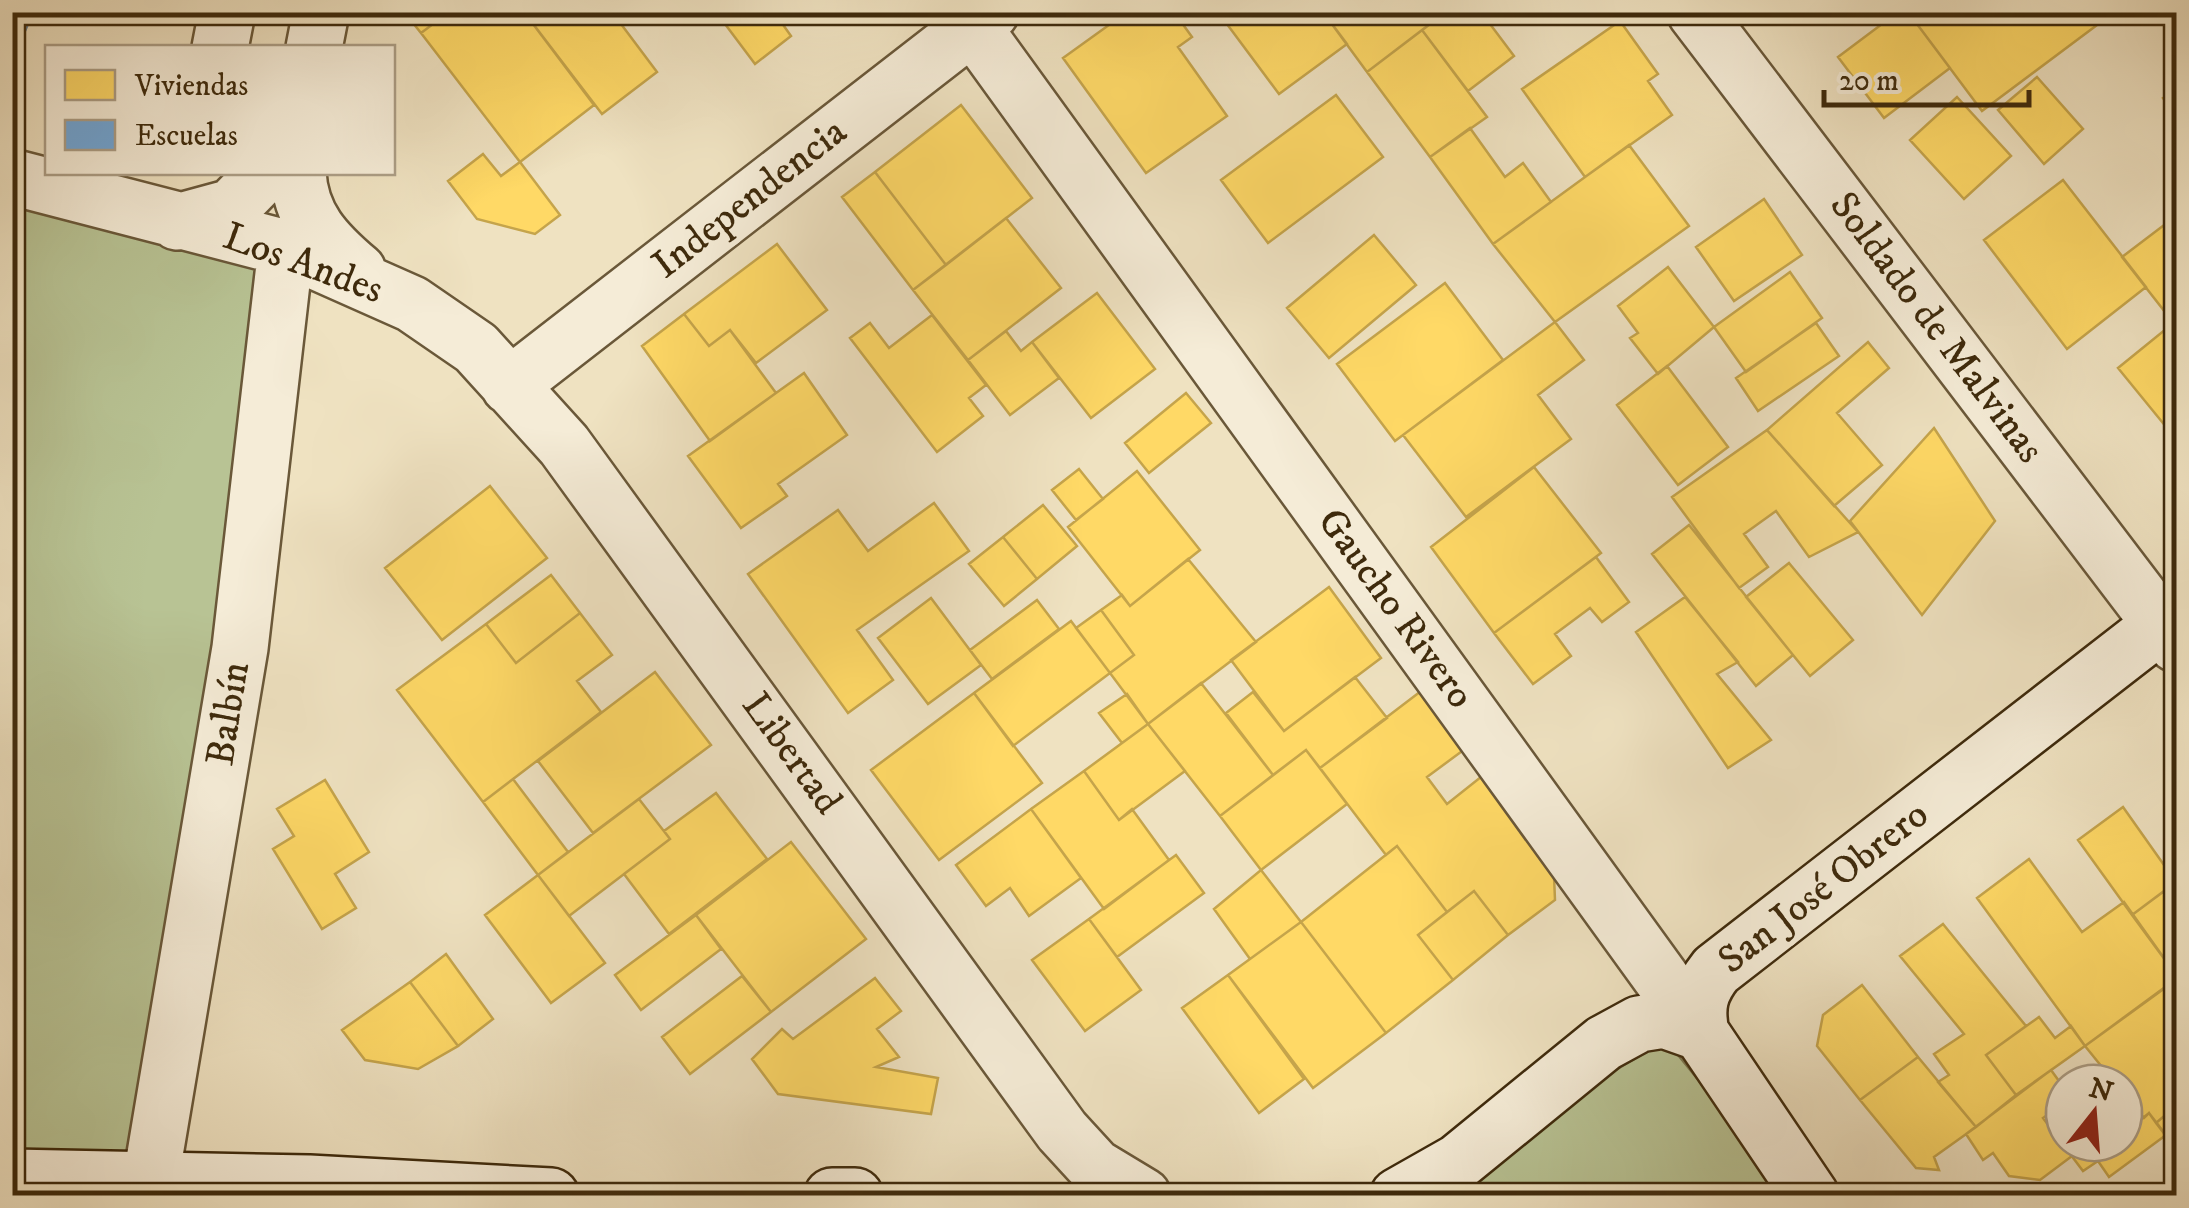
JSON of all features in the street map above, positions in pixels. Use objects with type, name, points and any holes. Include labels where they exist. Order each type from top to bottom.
[{"type":"street","points":[[220,45],[226,12]]},
{"type":"street","points":[[315,45],[321,12]]},
{"type":"street","name":"Soldado de Malvinas","points":[[1695,12],[2172,627]]},
{"type":"street","name":"Independencia","points":[[508,386],[976,17]]},
{"type":"street","name":"Gaucho Rivero","points":[[976,17],[1701,1033],[1811,1196]]},
{"type":"street","points":[[219,211],[256,187],[264,175]]},
{"type":"street","points":[[298,175],[299,201],[320,236],[384,292]]},
{"type":"street","name":"Los Andes","points":[[12,176],[99,200],[219,211],[412,304],[476,348],[508,386]]},
{"type":"street","name":"Balbín","points":[[150,1187],[240,648],[219,211]]},
{"type":"street","name":"Libertad","points":[[508,386],[564,445],[1062,1131],[1095,1167],[1142,1196]]},
{"type":"street","name":"San José Obrero","points":[[1701,1033],[1697,1010],[1704,985],[1716,970],[2172,627]]},
{"type":"street","points":[[1398,1196],[1458,1162],[1604,1043],[1640,1024],[1664,1020],[1701,1033]]},
{"type":"street","points":[[1062,1131],[1069,1165],[1064,1196]]},
{"type":"street","points":[[12,1176],[150,1187],[551,1196]]},
{"type":"street","points":[[832,1196],[855,1196]]},
{"type":"green space","points":[[12,179],[286,248],[148,1195],[13,1195]]},
{"type":"green space","points":[[1655,1047],[1674,1050],[1765,1162],[1778,1196],[1452,1196],[1595,1082]]},
{"type":"building: Viviendas","points":[[416,12],[449,12],[421,33],[413,23]]},
{"type":"building: Viviendas","points":[[449,12],[524,12],[594,105],[520,162],[421,33]]},
{"type":"building: Viviendas","points":[[524,12],[612,12],[657,72],[602,114]]},
{"type":"building: Viviendas","points":[[716,12],[774,12],[791,36],[755,64]]},
{"type":"building: Viviendas","points":[[1127,12],[1174,12],[1192,37],[1178,47],[1227,116],[1146,173],[1063,58]]},
{"type":"building: Viviendas","points":[[1218,12],[1323,12],[1347,44],[1279,94]]},
{"type":"building: Viviendas","points":[[1323,12],[1446,12],[1367,72]]},
{"type":"building: Viviendas","points":[[1446,12],[1481,12],[1514,56],[1468,91],[1422,30]]},
{"type":"building: Viviendas","points":[[1898,12],[1908,12],[1950,68],[1884,118],[1838,57]]},
{"type":"building: Viviendas","points":[[1908,12],[2086,12],[2097,25],[1982,111]]},
{"type":"building: Viviendas","points":[[1620,21],[1658,74],[1648,81],[1672,115],[1585,177],[1522,89]]},
{"type":"building: Viviendas","points":[[1422,30],[1487,117],[1430,157],[1367,72]]},
{"type":"building: Viviendas","points":[[2037,77],[2083,129],[2044,164],[1998,110]]},
{"type":"building: Viviendas","points":[[2176,89],[2176,117],[2163,98]]},
{"type":"building: Viviendas","points":[[1336,95],[1383,157],[1268,243],[1221,180]]},
{"type":"building: Viviendas","points":[[1957,97],[2011,156],[1964,199],[1910,140]]},
{"type":"building: Viviendas","points":[[961,105],[1032,198],[946,265],[875,172]]},
{"type":"building: Viviendas","points":[[1470,128],[1505,177],[1523,163],[1551,202],[1493,244],[1430,157]]},
{"type":"building: Viviendas","points":[[1629,145],[1689,226],[1555,322],[1493,244]]},
{"type":"building: Viviendas","points":[[483,154],[501,176],[520,162],[560,215],[535,234],[477,219],[448,181]]},
{"type":"building: Viviendas","points":[[875,172],[946,265],[913,290],[842,197]]},
{"type":"building: Viviendas","points":[[2063,180],[2146,287],[2067,349],[1984,240]]},
{"type":"building: Viviendas","points":[[1764,199],[1802,255],[1734,301],[1696,247]]},
{"type":"building: Viviendas","points":[[2176,216],[2176,326],[2122,257]]},
{"type":"building: Viviendas","points":[[1006,218],[1061,288],[968,360],[913,290]]},
{"type":"building: Viviendas","points":[[1374,235],[1416,285],[1329,358],[1287,308]]},
{"type":"building: Viviendas","points":[[777,244],[827,310],[756,363],[730,330],[709,346],[684,314]]},
{"type":"building: Viviendas","points":[[1668,267],[1714,327],[1658,374],[1630,338],[1638,333],[1618,306]]},
{"type":"building: Viviendas","points":[[1790,272],[1822,318],[1746,372],[1714,327]]},
{"type":"building: Viviendas","points":[[1445,283],[1503,360],[1395,441],[1337,364]]},
{"type":"building: Viviendas","points":[[1097,293],[1155,369],[1091,418],[1032,342]]},
{"type":"building: Viviendas","points":[[684,314],[709,346],[730,330],[776,393],[710,441],[642,346]]},
{"type":"building: Viviendas","points":[[932,315],[986,385],[969,398],[983,416],[937,452],[850,338],[870,323],[889,348]]},
{"type":"building: Viviendas","points":[[1555,322],[1584,360],[1538,395],[1571,439],[1466,517],[1403,435]]},
{"type":"building: Viviendas","points":[[1816,323],[1839,356],[1758,411],[1736,378]]},
{"type":"building: Viviendas","points":[[2166,329],[2176,342],[2176,420],[2167,428],[2118,368]]},
{"type":"building: Viviendas","points":[[1006,331],[1021,351],[1032,342],[1059,378],[1010,415],[968,360]]},
{"type":"building: Viviendas","points":[[1868,342],[1889,368],[1837,413],[1882,465],[1834,506],[1767,430]]},
{"type":"building: Viviendas","points":[[1667,366],[1728,447],[1678,485],[1617,405]]},
{"type":"building: Viviendas","points":[[804,373],[847,435],[778,484],[787,496],[741,528],[688,456]]},
{"type":"building: Viviendas","points":[[1186,393],[1211,423],[1149,473],[1125,443]]},
{"type":"building: Viviendas","points":[[1934,428],[1995,521],[1922,615],[1850,521]]},
{"type":"building: Viviendas","points":[[1767,430],[1858,532],[1809,557],[1776,511],[1744,534],[1768,567],[1739,588],[1672,497]]},
{"type":"building: Viviendas","points":[[1534,467],[1601,553],[1494,633],[1431,547]]},
{"type":"building: Viviendas","points":[[1079,469],[1103,499],[1076,520],[1052,490]]},
{"type":"building: Viviendas","points":[[1137,471],[1200,550],[1130,606],[1068,527]]},
{"type":"building: Viviendas","points":[[490,486],[547,558],[442,640],[385,568]]},
{"type":"building: Viviendas","points":[[934,503],[969,551],[857,630],[893,680],[848,713],[748,574],[838,510],[868,551]]},
{"type":"building: Viviendas","points":[[1043,505],[1077,546],[1037,579],[1003,537]]},
{"type":"building: Viviendas","points":[[1689,525],[1793,655],[1756,686],[1652,554]]},
{"type":"building: Viviendas","points":[[1003,537],[1037,579],[1004,606],[969,564]]},
{"type":"building: Viviendas","points":[[1596,557],[1629,602],[1602,622],[1590,608],[1555,634],[1571,656],[1533,684],[1494,633]]},
{"type":"building: Viviendas","points":[[1188,559],[1256,642],[1148,724],[1110,673],[1134,655],[1101,610],[1122,595],[1130,606]]},
{"type":"building: Viviendas","points":[[1789,563],[1853,640],[1810,676],[1746,597]]},
{"type":"building: Viviendas","points":[[551,575],[580,613],[516,663],[486,624]]},
{"type":"building: Viviendas","points":[[1329,587],[1381,658],[1284,731],[1231,660]]},
{"type":"building: Viviendas","points":[[1685,597],[1738,662],[1717,674],[1771,740],[1728,768],[1636,632]]},
{"type":"building: Viviendas","points":[[931,598],[981,665],[928,704],[878,638]]},
{"type":"building: Viviendas","points":[[1037,600],[1059,629],[992,679],[970,650]]},
{"type":"building: Viviendas","points":[[1101,610],[1134,655],[1110,673],[1076,628]]},
{"type":"building: Viviendas","points":[[580,613],[612,655],[577,681],[601,712],[483,802],[397,690],[486,624],[516,663]]},
{"type":"building: Viviendas","points":[[1071,621],[1110,673],[1013,746],[974,693]]},
{"type":"building: Viviendas","points":[[655,672],[711,745],[593,833],[538,761]]},
{"type":"building: Viviendas","points":[[1355,677],[1387,718],[1320,768],[1306,750],[1273,775],[1226,713],[1253,692],[1284,731]]},
{"type":"building: Viviendas","points":[[1201,683],[1273,775],[1220,816],[1148,724]]},
{"type":"building: Viviendas","points":[[1429,685],[1473,743],[1427,777],[1447,804],[1491,769],[1553,852],[1555,900],[1508,935],[1474,891],[1447,912],[1397,846],[1386,855],[1320,768]]},
{"type":"building: Viviendas","points":[[974,693],[1042,783],[939,860],[871,770]]},
{"type":"building: Viviendas","points":[[1127,694],[1148,724],[1122,743],[1099,713]]},
{"type":"building: Viviendas","points":[[1148,724],[1185,771],[1119,820],[1084,771]]},
{"type":"building: Viviendas","points":[[1306,750],[1347,804],[1261,870],[1220,816]]},
{"type":"building: Viviendas","points":[[1084,771],[1119,820],[1132,809],[1169,860],[1104,909],[1031,809]]},
{"type":"building: Viviendas","points":[[513,779],[568,852],[538,875],[483,802]]},
{"type":"building: Viviendas","points":[[325,780],[369,852],[335,874],[356,908],[322,929],[273,849],[294,836],[277,809]]},
{"type":"building: Viviendas","points":[[716,793],[767,859],[669,934],[624,874],[670,839],[664,831]]},
{"type":"building: Viviendas","points":[[639,799],[670,839],[569,916],[538,875]]},
{"type":"building: Viviendas","points":[[2123,807],[2176,882],[2132,915],[2078,840]]},
{"type":"building: Viviendas","points":[[1031,809],[1081,878],[1029,916],[1010,888],[986,906],[956,865]]},
{"type":"building: Viviendas","points":[[791,842],[866,939],[771,1012],[696,915]]},
{"type":"building: Viviendas","points":[[1397,846],[1447,912],[1418,935],[1453,980],[1386,1033],[1301,922]]},
{"type":"building: Viviendas","points":[[1176,855],[1204,893],[1117,957],[1089,919]]},
{"type":"building: Viviendas","points":[[2029,859],[2082,932],[2124,902],[2176,975],[2176,979],[2085,1046],[1977,898]]},
{"type":"building: Viviendas","points":[[1261,870],[1301,922],[1250,959],[1214,909]]},
{"type":"building: Viviendas","points":[[538,875],[605,963],[551,1003],[485,915]]},
{"type":"building: Viviendas","points":[[1474,891],[1508,935],[1453,980],[1418,935]]},
{"type":"building: Viviendas","points":[[2163,892],[2176,910],[2176,975],[2132,915]]},
{"type":"building: Viviendas","points":[[696,915],[721,949],[641,1010],[615,975]]},
{"type":"building: Viviendas","points":[[1089,919],[1141,990],[1085,1031],[1032,960]]},
{"type":"building: Viviendas","points":[[1301,922],[1386,1033],[1313,1088],[1228,975]]},
{"type":"building: Viviendas","points":[[1943,924],[2026,1026],[1986,1055],[2016,1095],[1976,1127],[1938,1082],[1949,1075],[1934,1054],[1964,1034],[1900,956]]},
{"type":"building: Viviendas","points":[[446,954],[493,1019],[458,1046],[410,982]]},
{"type":"building: Viviendas","points":[[1228,975],[1304,1079],[1259,1113],[1182,1008]]},
{"type":"building: Viviendas","points":[[742,976],[771,1012],[690,1074],[662,1037]]},
{"type":"building: Viviendas","points":[[875,978],[901,1011],[877,1029],[899,1057],[876,1067],[938,1078],[931,1114],[778,1094],[752,1059],[782,1029],[793,1039]]},
{"type":"building: Viviendas","points":[[410,982],[458,1046],[418,1069],[365,1060],[342,1030]]},
{"type":"building: Viviendas","points":[[1862,985],[1918,1057],[1860,1100],[1817,1046],[1823,1015]]},
{"type":"building: Viviendas","points":[[2165,988],[2176,1001],[2176,1106],[2156,1123],[2149,1113],[2144,1118],[2144,1063],[2099,1063],[2085,1046]]},
{"type":"building: Viviendas","points":[[2039,1017],[2055,1038],[2071,1026],[2085,1046],[2061,1063],[2044,1063],[2044,1075],[2016,1095],[1986,1055]]},
{"type":"building: Viviendas","points":[[1918,1057],[1976,1127],[1934,1157],[1939,1170],[1916,1168],[1860,1100]]},
{"type":"building: Viviendas","points":[[2044,1075],[2044,1163],[2063,1163],[2040,1180],[2009,1176],[1993,1153],[1983,1160],[1966,1134]]},
{"type":"building: Viviendas","points":[[2176,1106],[2176,1149],[2156,1123]]},
{"type":"building: Viviendas","points":[[2149,1113],[2166,1135],[2144,1151],[2144,1117]]},
{"type":"building: Viviendas","points":[[2077,1163],[2095,1163],[2083,1171]]},
{"type":"building: Viviendas","points":[[2099,1163],[2128,1163],[2109,1177]]},
{"type":"building: Escuelas","points":[[12,12],[33,12],[12,62]]}]
